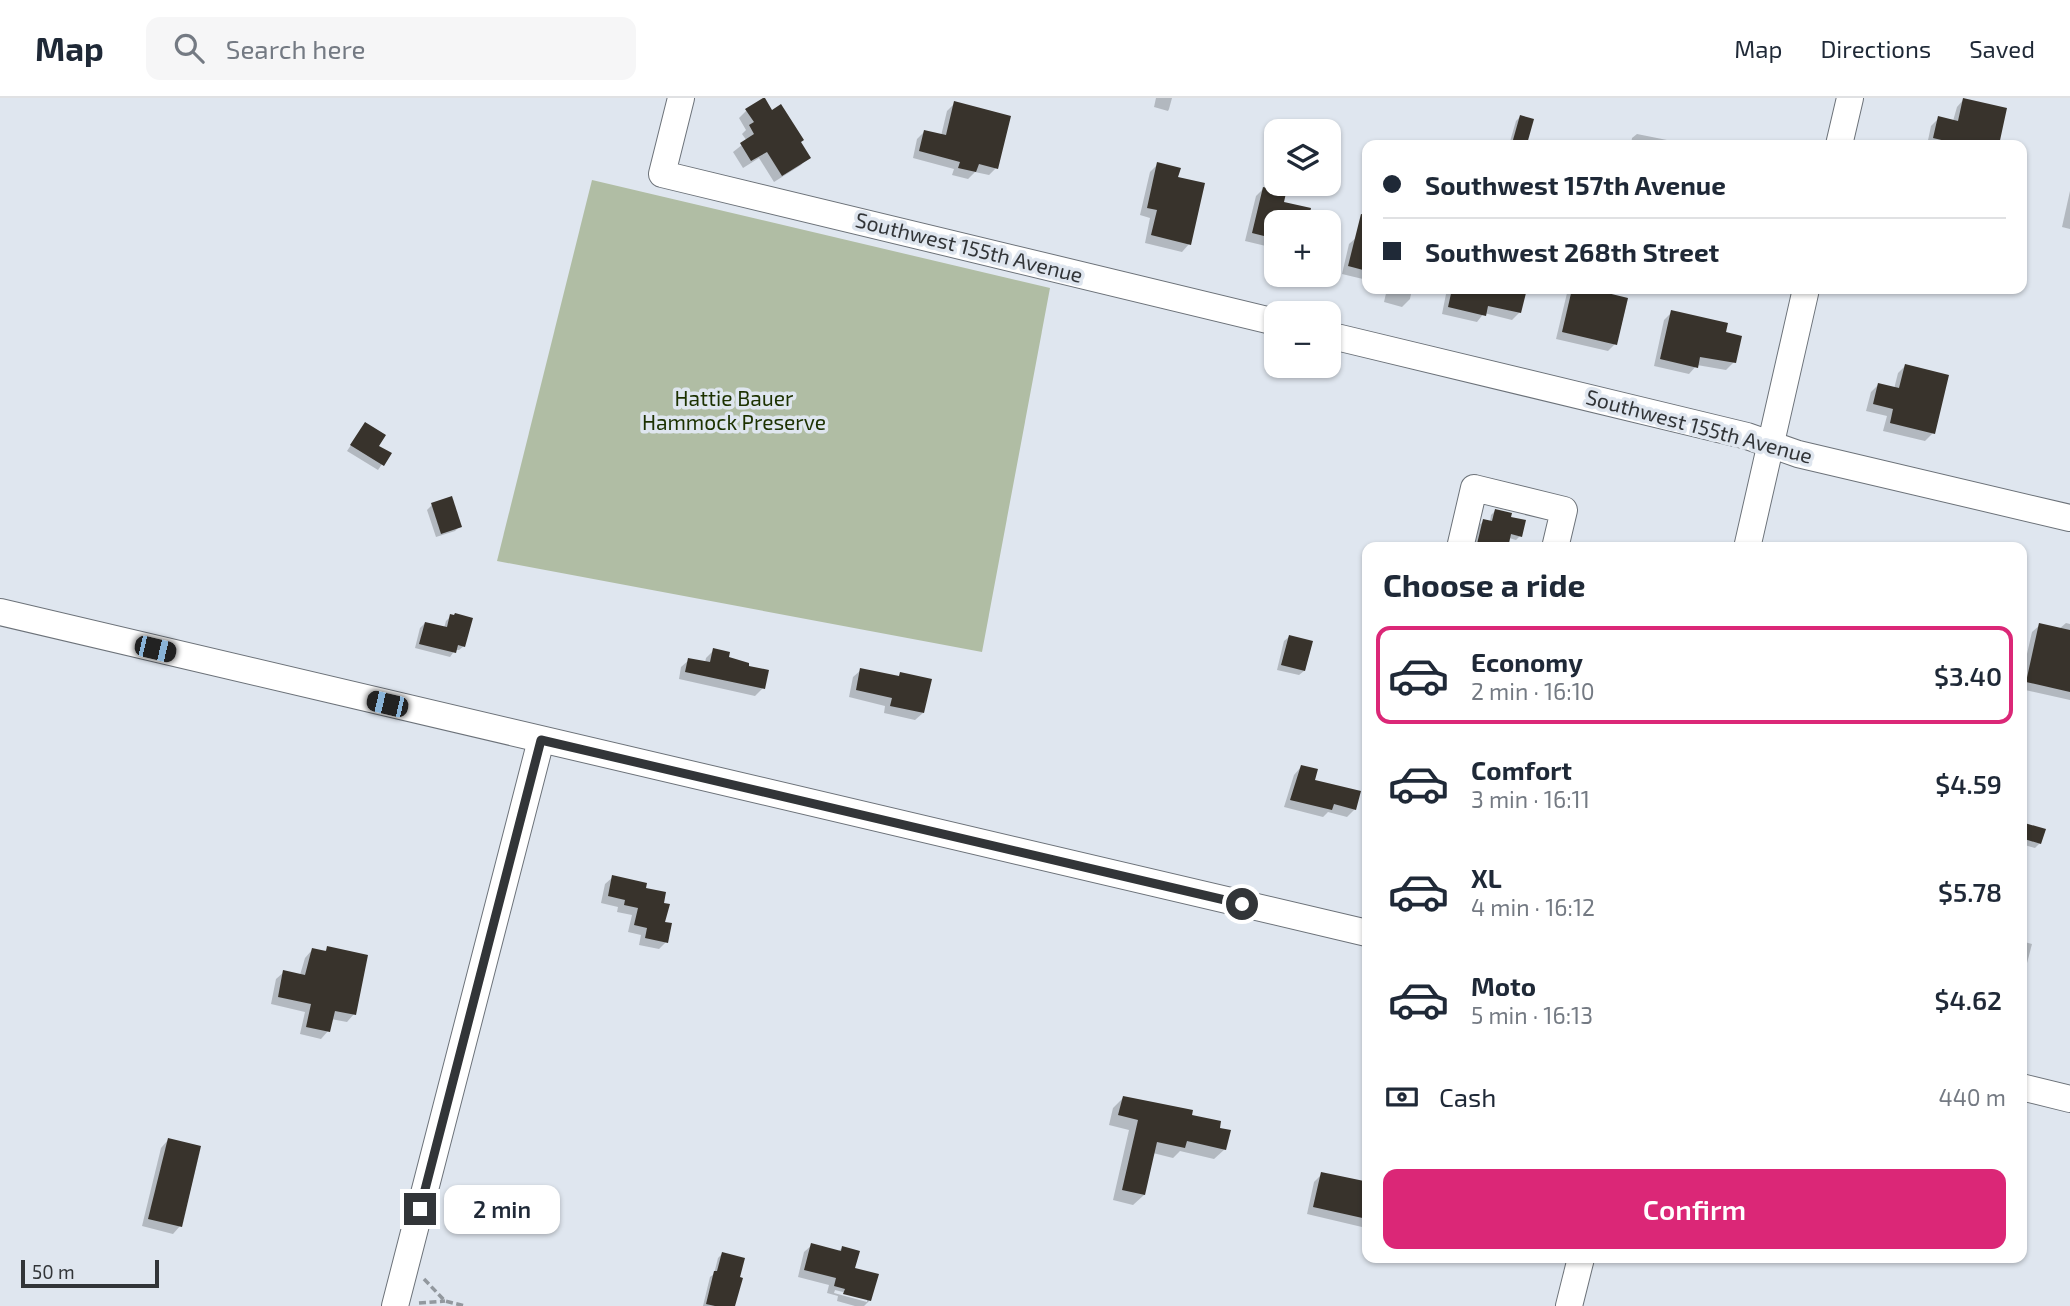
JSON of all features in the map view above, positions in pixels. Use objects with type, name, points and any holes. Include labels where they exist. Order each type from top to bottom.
[{"type":"street","name":"Southwest 155th Avenue","points":[[681,98],[662,174],[1264,319]]},
{"type":"street","points":[[1840,140],[1850,98]]},
{"type":"street","points":[[1748,542],[1805,294]]},
{"type":"street","name":"Southwest 155th Avenue","points":[[1341,338],[1747,436],[1811,457],[2070,518]]},
{"type":"street","points":[[1461,542],[1474,488],[1564,510],[1556,542]]},
{"type":"street","points":[[0,612],[1362,932]]},
{"type":"street","points":[[404,1305],[407,1261],[541,740]]},
{"type":"street","points":[[2027,1088],[2070,1099]]},
{"type":"street","points":[[1569,1306],[1580,1263]]},
{"type":"path","points":[[407,1261],[445,1301]]},
{"type":"path","points":[[404,1305],[445,1301],[465,1306]]},
{"type":"green space","name":"Hattie Bauer Hammock Preserve","points":[[592,180],[1050,288],[982,652],[497,561]]},
{"type":"building","points":[[763,98],[772,110],[781,104],[804,140],[801,142],[811,158],[782,176],[767,152],[751,161],[740,143],[754,134],[749,125],[754,122],[745,109]]},
{"type":"building","points":[[1963,98],[2007,108],[2000,140],[1933,138],[1938,116],[1958,121]]},
{"type":"building","points":[[954,101],[1011,116],[998,169],[979,164],[976,172],[958,168],[960,162],[919,151],[924,130],[946,135]]},
{"type":"building","points":[[1520,115],[1534,119],[1528,140],[1513,140]]},
{"type":"building","points":[[1157,162],[1181,168],[1178,177],[1205,183],[1191,245],[1151,235],[1157,210],[1147,208]]},
{"type":"building","points":[[1263,187],[1264,196],[1285,196],[1284,202],[1311,208],[1264,210],[1264,236],[1252,233]]},
{"type":"building","points":[[1361,214],[1362,214],[1362,270],[1348,266]]},
{"type":"building","points":[[1451,294],[1526,294],[1521,313],[1488,306],[1486,316],[1448,307]]},
{"type":"building","points":[[1571,294],[1612,294],[1628,298],[1617,345],[1562,332]]},
{"type":"building","points":[[1671,310],[1728,323],[1726,332],[1742,336],[1736,363],[1700,357],[1698,368],[1660,359]]},
{"type":"building","points":[[1905,364],[1949,375],[1935,434],[1890,423],[1893,409],[1873,404],[1878,383],[1899,388]]},
{"type":"building","points":[[365,422],[386,435],[379,446],[392,453],[384,466],[350,445]]},
{"type":"building","points":[[452,496],[462,527],[441,534],[431,503]]},
{"type":"building","points":[[1495,509],[1512,513],[1511,517],[1526,520],[1522,537],[1511,534],[1509,542],[1477,542],[1483,519],[1492,521]]},
{"type":"building","points":[[450,614],[473,618],[465,647],[458,645],[456,653],[419,644],[425,622],[447,627]]},
{"type":"building","points":[[2039,623],[2070,630],[2070,692],[2027,682]]},
{"type":"building","points":[[1289,635],[1313,641],[1305,671],[1281,665]]},
{"type":"building","points":[[713,648],[730,652],[729,657],[749,663],[749,666],[769,670],[765,689],[685,672],[688,658],[710,662]]},
{"type":"building","points":[[860,668],[932,679],[924,713],[890,706],[892,698],[856,690]]},
{"type":"building","points":[[1301,765],[1318,769],[1315,780],[1361,791],[1356,810],[1334,804],[1332,810],[1290,800]]},
{"type":"building","points":[[2027,824],[2046,829],[2041,844],[2027,840]]},
{"type":"building","points":[[612,875],[647,883],[646,888],[666,892],[664,903],[670,904],[665,922],[672,923],[668,943],[645,938],[647,928],[634,925],[638,908],[624,905],[625,900],[608,896]]},
{"type":"building","points":[[327,946],[368,955],[356,1015],[335,1011],[330,1032],[306,1027],[311,1004],[278,997],[283,970],[305,975],[312,948],[326,951]]},
{"type":"building","points":[[1123,1096],[1193,1110],[1192,1115],[1221,1121],[1220,1128],[1231,1130],[1226,1150],[1187,1141],[1185,1148],[1157,1142],[1145,1195],[1122,1190],[1138,1120],[1118,1115]]},
{"type":"building","points":[[168,1138],[201,1146],[182,1227],[148,1219]]},
{"type":"building","points":[[1321,1172],[1362,1181],[1362,1218],[1313,1207]]},
{"type":"building","points":[[811,1243],[841,1251],[842,1246],[860,1251],[855,1268],[879,1274],[871,1301],[843,1294],[845,1289],[834,1286],[836,1278],[804,1270]]},
{"type":"building","points":[[722,1252],[745,1258],[740,1277],[743,1278],[735,1306],[706,1304]]},
{"type":"route","points":[[420,1209],[541,740],[1242,904]]}]
